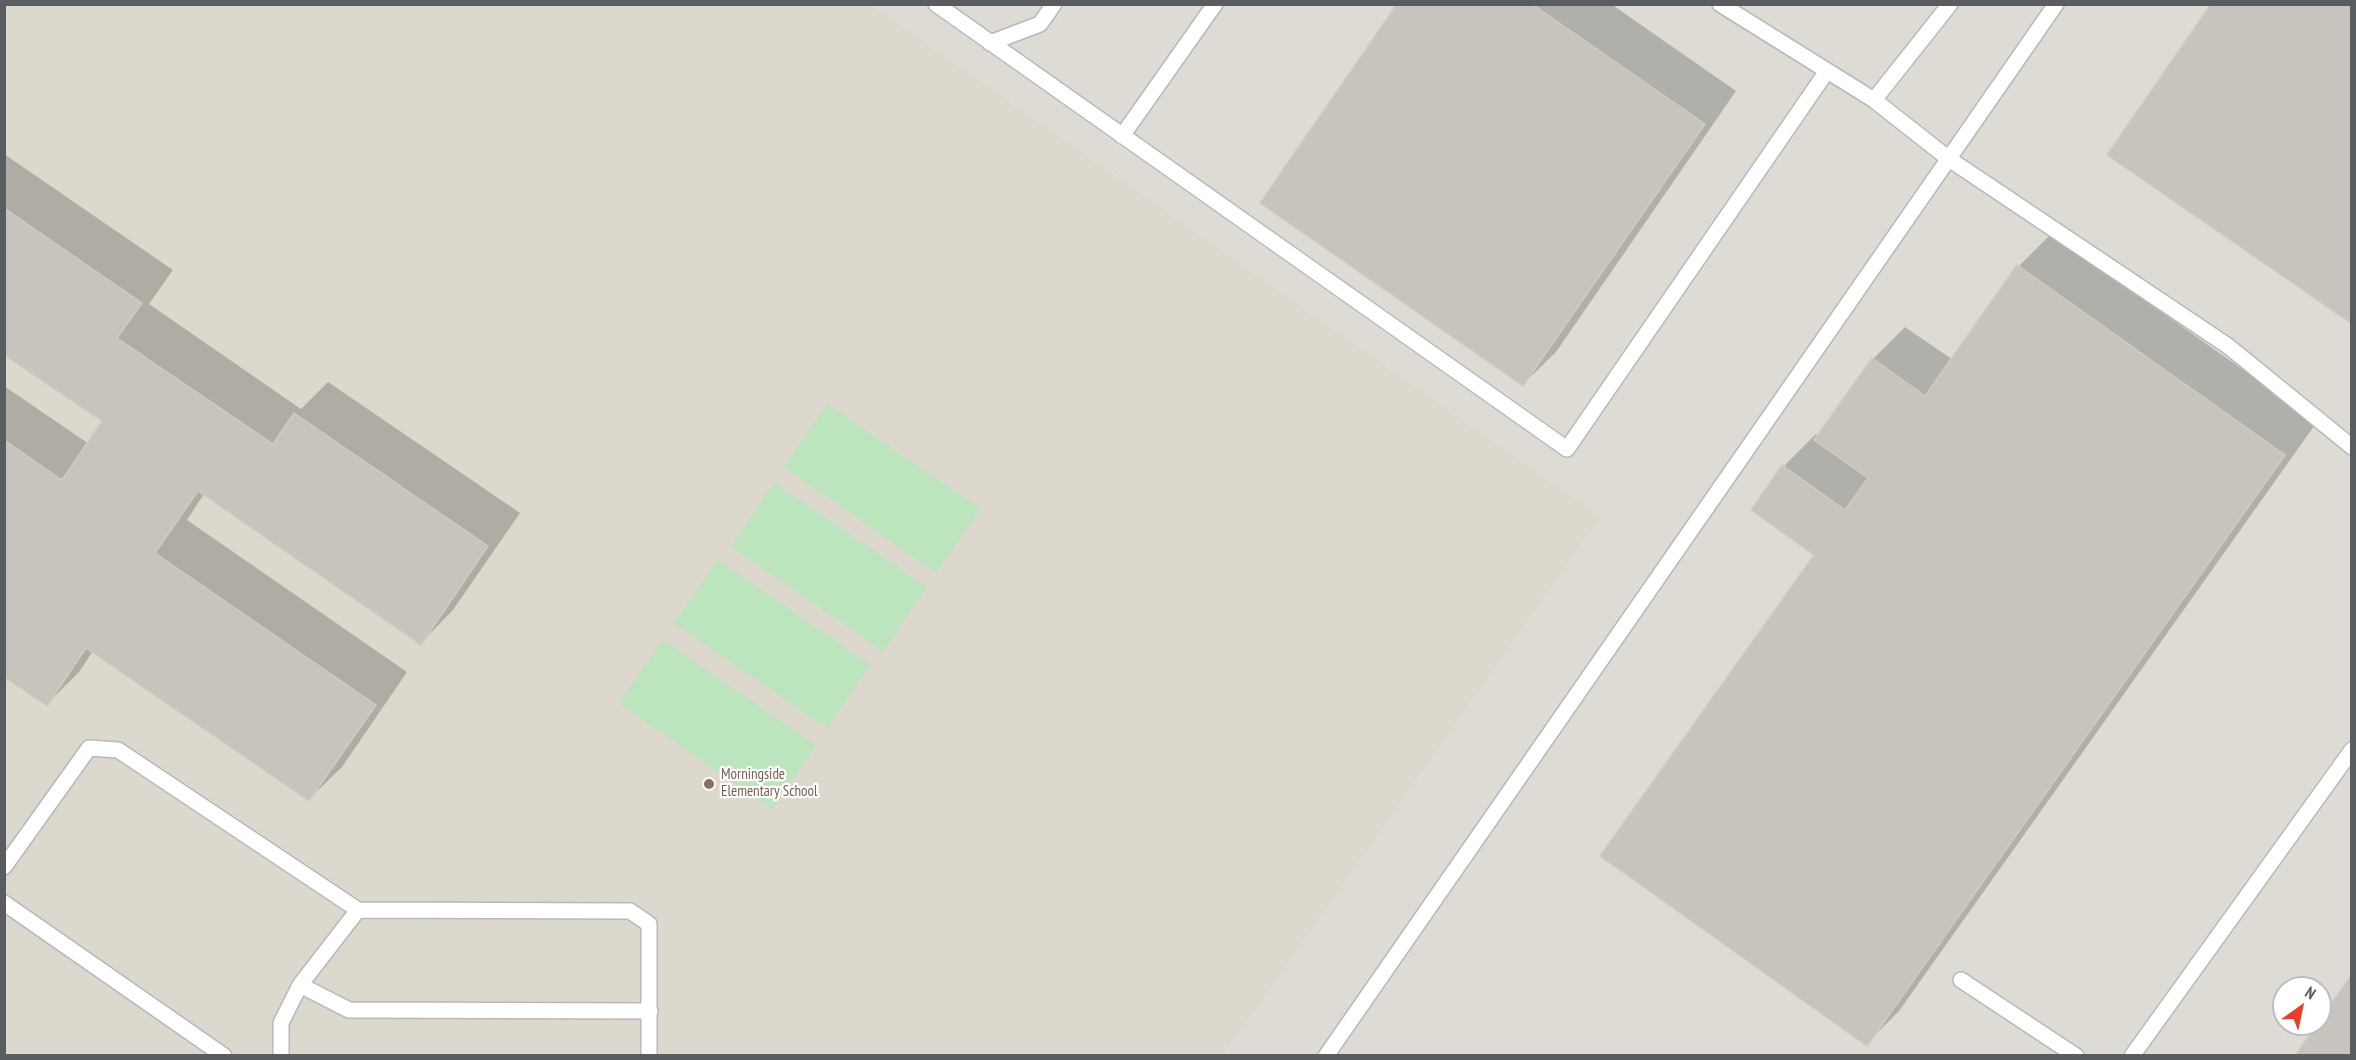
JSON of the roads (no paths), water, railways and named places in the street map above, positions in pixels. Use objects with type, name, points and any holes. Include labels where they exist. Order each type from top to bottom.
[{"type":"lane","points":[[936,4],[1567,449],[1827,70]]},
{"type":"lane","points":[[990,43],[1040,24],[1054,4]]},
{"type":"lane","points":[[1122,136],[1215,4]]},
{"type":"lane","points":[[1720,4],[1874,100],[1949,159],[2228,346],[2352,447]]},
{"type":"lane","points":[[1874,100],[1950,4]]},
{"type":"lane","points":[[1326,1056],[2056,4]]},
{"type":"lane","points":[[4,867],[89,748],[118,750],[358,910],[630,911],[649,924],[649,1056]]},
{"type":"lane","points":[[2132,1056],[2352,750]]},
{"type":"lane","points":[[4,903],[224,1056]]},
{"type":"lane","points":[[281,1056],[281,1023],[300,985],[358,910]]},
{"type":"lane","points":[[1961,980],[2076,1056]]},
{"type":"lane","points":[[300,985],[349,1010],[650,1011]]},
{"type":"place","name":"Morningside Elementary School","points":[[709,784]]}]
